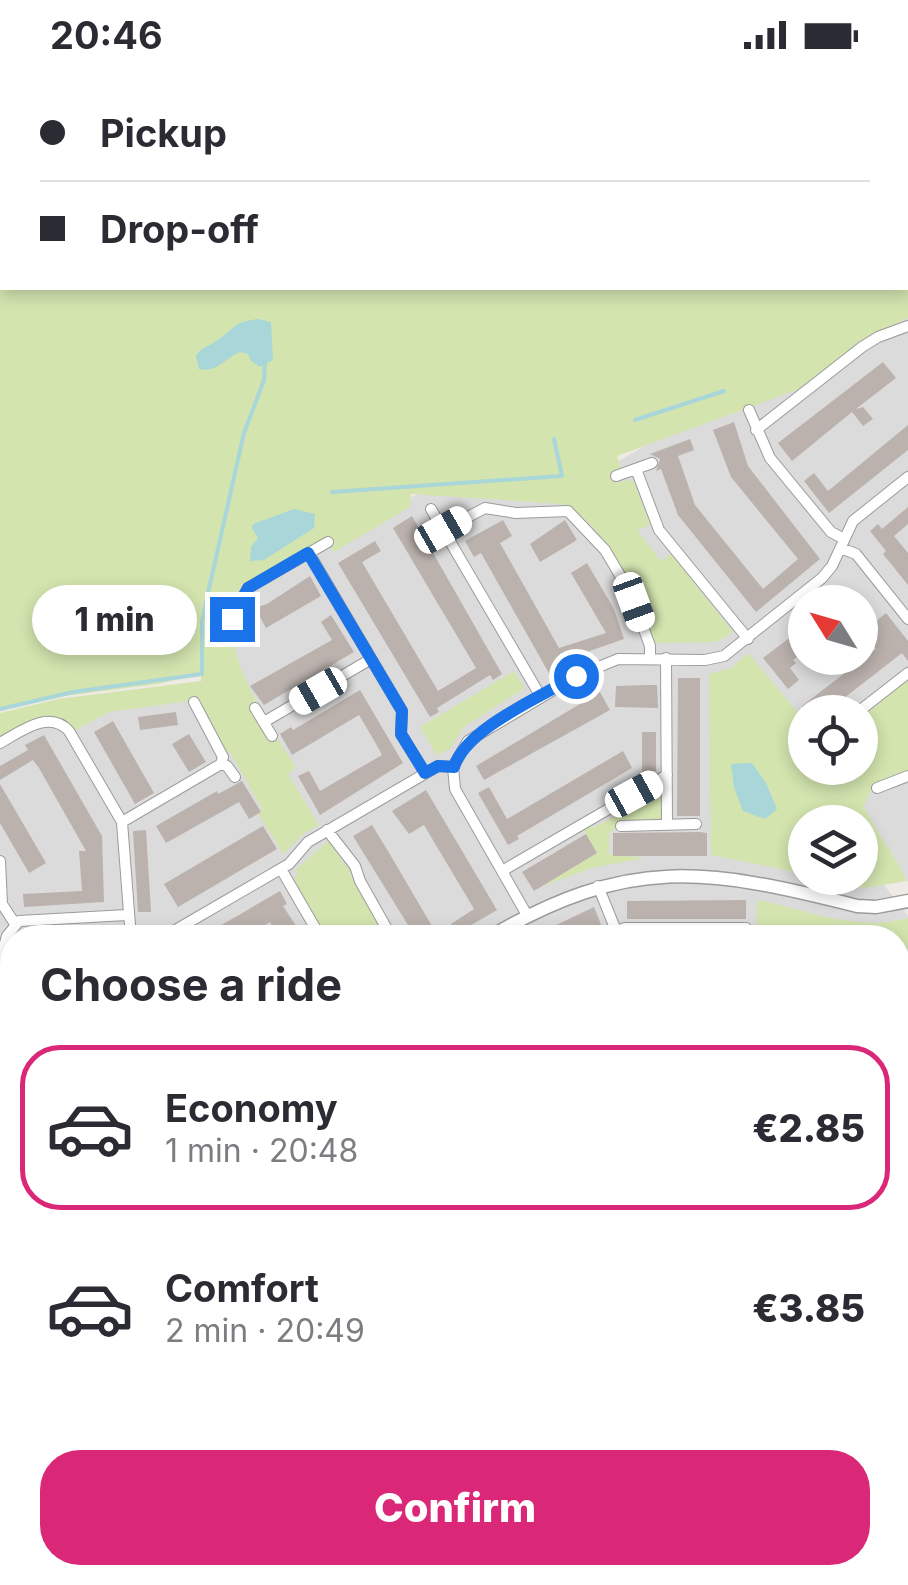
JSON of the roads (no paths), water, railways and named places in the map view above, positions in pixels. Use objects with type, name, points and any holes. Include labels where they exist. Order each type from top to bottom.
[{"type":"street","points":[[756,430],[878,336],[908,326]]},
{"type":"street","points":[[750,410],[770,458],[908,619]]},
{"type":"street","points":[[616,476],[652,464]]},
{"type":"street","points":[[636,469],[659,530],[748,639]]},
{"type":"street","points":[[527,915],[459,798],[454,767],[468,742],[598,665],[618,659],[724,656],[822,578],[853,521],[908,477]]},
{"type":"street","points":[[443,530],[485,508],[568,511],[605,550],[631,594],[650,646],[650,658]]},
{"type":"street","points":[[432,510],[541,697]]},
{"type":"street","points":[[232,619],[240,618],[248,588],[328,542]]},
{"type":"street","points":[[308,553],[402,711],[401,734],[425,773]]},
{"type":"street","points":[[666,658],[667,824]]},
{"type":"street","points":[[264,722],[372,660]]},
{"type":"street","points":[[878,696],[908,673]]},
{"type":"street","points":[[122,822],[221,764],[223,757],[194,702]]},
{"type":"street","points":[[255,708],[272,736]]},
{"type":"street","points":[[0,743],[32,725],[52,721],[62,724],[122,822],[129,925]]},
{"type":"street","points":[[221,764],[230,768],[234,777]]},
{"type":"street","points":[[184,925],[281,869],[308,842],[327,830],[438,766],[454,767]]},
{"type":"street","points":[[502,871],[667,775]]},
{"type":"street","points":[[877,788],[908,776]]},
{"type":"street","points":[[622,826],[696,824]]},
{"type":"street","points":[[327,830],[355,866],[385,925]]},
{"type":"street","points":[[0,861],[2,904],[15,924],[26,920],[127,915]]},
{"type":"street","points":[[281,869],[313,925]]},
{"type":"street","points":[[510,925],[598,886],[654,876],[718,876],[780,886],[857,906],[903,903]]},
{"type":"street","points":[[598,886],[614,925]]},
{"type":"water","points":[[258,319],[271,322],[273,360],[260,367],[248,354],[240,352],[216,367],[199,369],[196,356],[200,350],[238,324]]},
{"type":"water","points":[[294,509],[315,514],[314,528],[264,560],[250,561],[251,547],[258,538],[253,524]]},
{"type":"water","points":[[752,763],[777,809],[765,819],[743,811],[734,787],[731,764]]},
{"type":"waterway","points":[[0,709],[73,692],[202,674],[206,602],[244,433],[264,380],[265,362]]},
{"type":"waterway","points":[[635,420],[724,391]]},
{"type":"waterway","points":[[332,492],[562,476],[554,439]]}]
